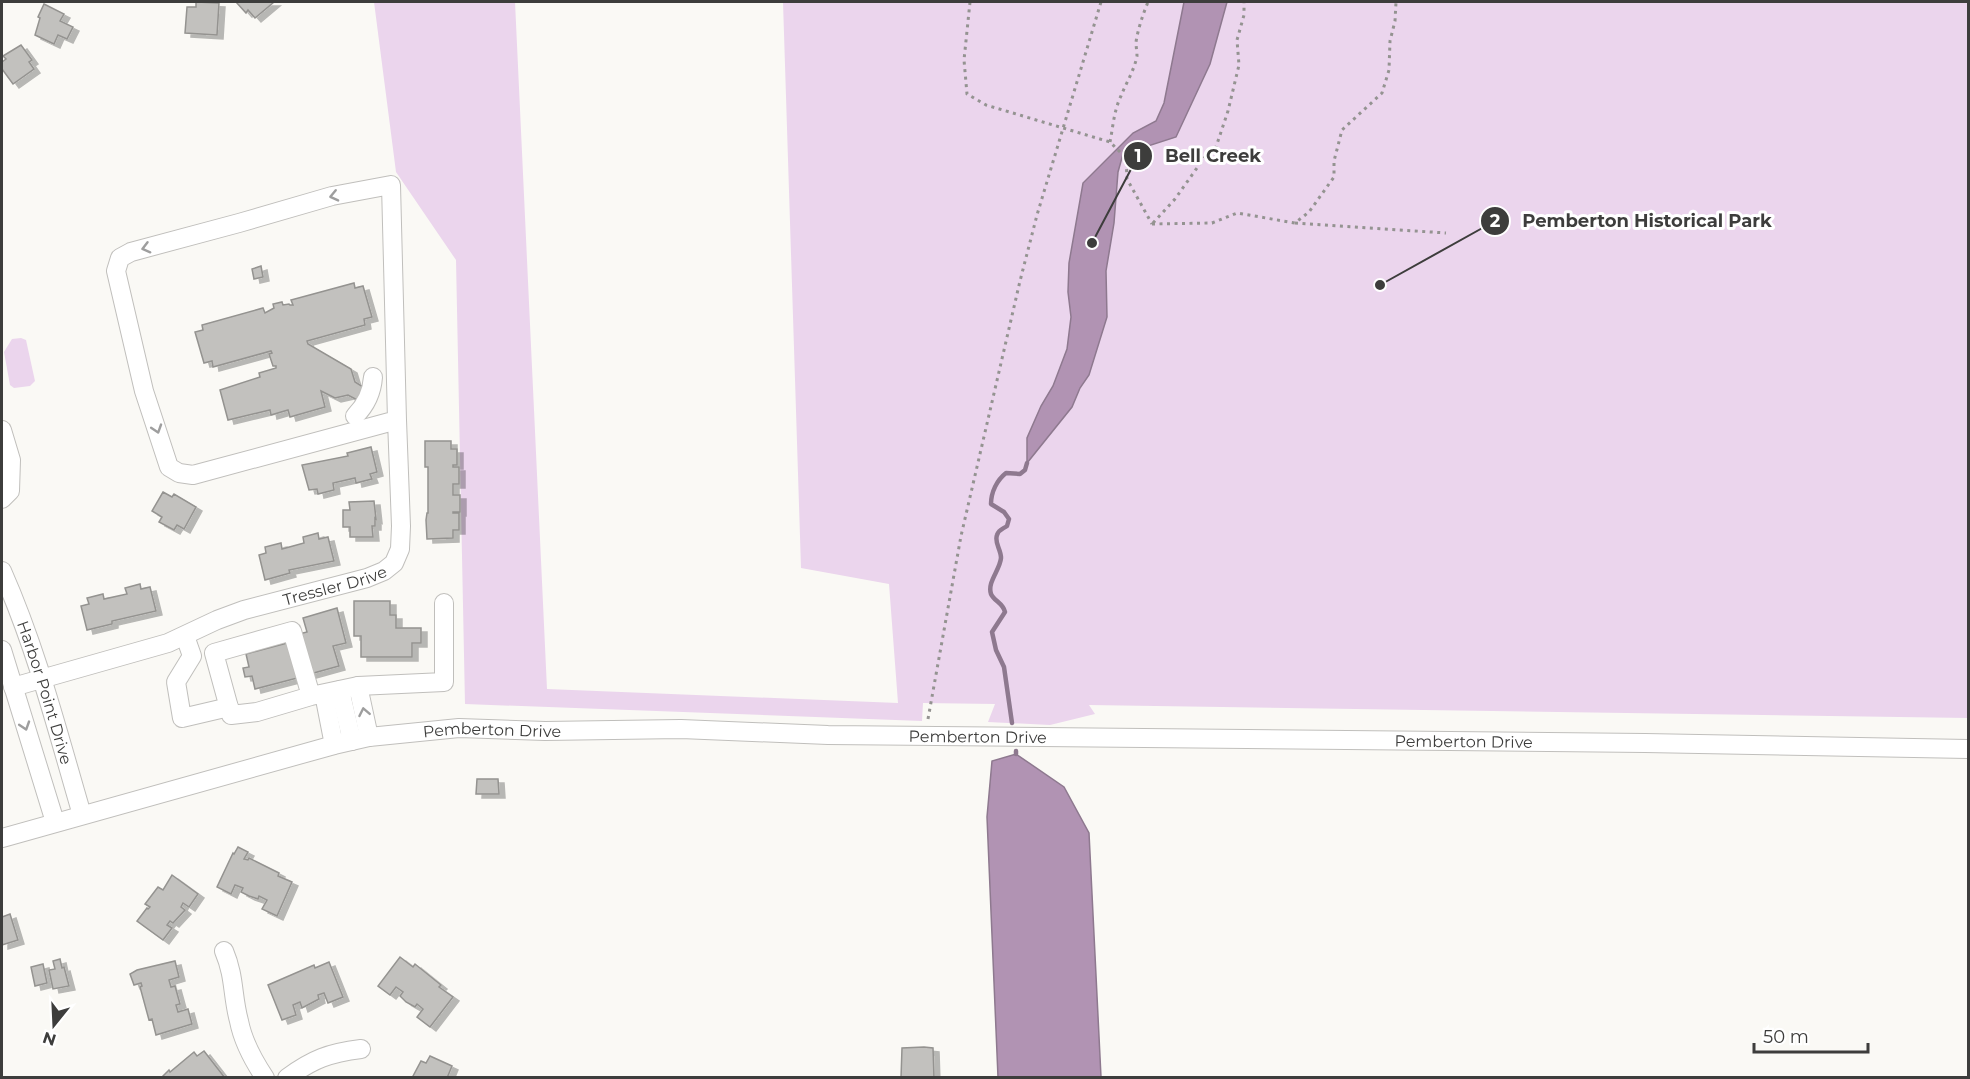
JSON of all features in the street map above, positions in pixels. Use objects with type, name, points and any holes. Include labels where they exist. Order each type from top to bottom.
[{"type":"street","name":"Tressler Drive","points":[[13,687],[185,636],[244,610],[367,578],[384,571],[394,563],[400,549],[392,185],[332,196],[131,252],[120,258],[116,271],[118,282],[144,391],[169,467],[180,473],[192,475],[361,403]]},
{"type":"street","points":[[395,357],[382,364],[361,403],[397,420]]},
{"type":"street","points":[[2,430],[10,491],[2,499]]},
{"type":"street","name":"Harbor Point Drive","points":[[2,571],[20,613],[42,677],[82,815]]},
{"type":"street","points":[[214,653],[231,715],[257,712],[358,686],[444,682],[444,603]]},
{"type":"street","points":[[192,656],[214,653],[292,631],[325,693],[360,739]]},
{"type":"street","points":[[185,636],[192,656]]},
{"type":"street","name":"Harbor Point Drive","points":[[2,650],[55,822]]},
{"type":"street","points":[[192,656],[176,682],[183,718],[229,707]]},
{"type":"street","points":[[358,686],[360,739]]},
{"type":"street","points":[[325,693],[334,745]]},
{"type":"street","name":"Pemberton Drive","points":[[2,838],[334,745],[360,739],[459,728],[545,731],[681,729],[828,735],[1968,748]]},
{"type":"street","points":[[224,951],[233,977],[238,1022],[250,1054],[265,1077]]},
{"type":"street","points":[[287,1077],[326,1055],[361,1049]]},
{"type":"path","points":[[970,2],[964,60],[967,94],[986,105],[1110,142],[1126,158],[1127,179],[1152,224]]},
{"type":"path","points":[[925,736],[961,536],[987,418],[1037,215],[1101,2]]},
{"type":"path","points":[[1110,142],[1115,111],[1137,56],[1136,42],[1140,21],[1148,2]]},
{"type":"path","points":[[1152,224],[1176,199],[1204,158],[1215,150],[1228,111],[1239,65],[1237,40],[1244,15],[1244,2]]},
{"type":"path","points":[[1295,223],[1309,212],[1334,177],[1334,161],[1342,130],[1382,93],[1389,70],[1390,41],[1395,21],[1396,2]]},
{"type":"path","points":[[1152,224],[1212,223],[1237,213],[1295,223],[1446,233]]},
{"type":"shaded area","points":[[374,2],[515,2],[547,689],[898,703],[889,584],[801,568],[783,2],[1968,2],[1968,718],[1089,705],[1095,714],[1050,725],[988,722],[995,704],[923,703],[922,721],[465,704],[456,260],[396,172]]},
{"type":"shaded area","points":[[1184,2],[1227,2],[1210,64],[1176,137],[1123,154],[1118,172],[1114,223],[1106,271],[1107,317],[1089,375],[1080,388],[1072,407],[1027,463],[1027,438],[1053,386],[1067,349],[1071,317],[1068,292],[1069,263],[1083,183],[1133,133],[1156,121],[1164,103]]},
{"type":"shaded area","points":[[12,339],[26,340],[35,381],[30,386],[14,388],[10,385],[4,352]]},
{"type":"shaded area","points":[[1016,754],[1064,787],[1089,833],[1101,1077],[998,1077],[987,817],[992,761]]},
{"type":"building","points":[[196,2],[219,3],[217,35],[185,33],[187,7],[196,7]]},
{"type":"building","points":[[236,2],[274,2],[255,18],[248,10],[246,13]]},
{"type":"building","points":[[44,4],[64,14],[60,21],[73,27],[67,39],[58,35],[54,44],[35,35],[40,18],[38,17]]},
{"type":"building","points":[[21,45],[32,60],[29,62],[34,69],[13,84],[2,69],[2,62],[6,59],[3,56]]},
{"type":"building","points":[[261,266],[263,277],[254,279],[252,269]]},
{"type":"building","points":[[354,283],[355,288],[363,286],[372,317],[364,319],[365,325],[307,341],[308,344],[351,369],[355,382],[368,390],[361,402],[348,395],[335,398],[321,391],[325,407],[290,417],[288,410],[271,415],[270,410],[228,420],[220,390],[260,377],[259,373],[276,368],[269,354],[272,353],[271,351],[213,367],[212,361],[204,363],[195,332],[203,330],[202,325],[263,308],[265,313],[274,308],[273,304],[282,302],[283,305],[293,305],[291,300]]},
{"type":"building","points":[[425,441],[451,441],[451,449],[457,449],[457,465],[453,467],[459,467],[459,484],[453,484],[453,495],[460,495],[460,512],[453,512],[459,513],[459,530],[453,530],[453,538],[427,539],[428,467],[425,467]]},
{"type":"building","points":[[371,447],[377,472],[370,474],[372,479],[356,483],[355,478],[333,483],[334,490],[318,494],[317,489],[309,490],[302,465],[348,456],[347,453]]},
{"type":"building","points":[[163,492],[172,497],[174,494],[196,507],[184,529],[177,525],[174,530],[159,522],[162,517],[152,511]]},
{"type":"building","points":[[374,501],[376,519],[375,526],[372,526],[373,537],[350,537],[350,527],[343,527],[343,510],[350,510],[349,502]]},
{"type":"building","points":[[318,533],[319,539],[328,537],[334,561],[289,570],[290,573],[265,580],[259,555],[266,553],[265,547],[281,543],[282,549],[304,543],[303,537]]},
{"type":"building","points":[[140,584],[141,589],[150,587],[156,611],[112,621],[112,624],[87,630],[81,606],[89,604],[87,598],[103,594],[104,599],[127,594],[125,588]]},
{"type":"building","points":[[354,601],[390,601],[390,615],[396,615],[396,628],[421,628],[421,643],[412,643],[412,657],[361,657],[361,636],[354,636]]},
{"type":"building","points":[[337,608],[346,643],[333,646],[339,666],[310,674],[299,634],[307,632],[303,618]]},
{"type":"building","points":[[291,642],[301,677],[255,689],[252,676],[245,677],[243,668],[249,667],[246,654]]},
{"type":"building","points":[[477,779],[498,779],[499,794],[476,794]]},
{"type":"building","points":[[238,847],[248,852],[244,859],[249,858],[292,882],[277,916],[262,909],[267,900],[241,892],[243,888],[235,885],[231,894],[217,887]]},
{"type":"building","points":[[172,875],[198,894],[189,907],[183,903],[181,907],[185,910],[173,923],[170,921],[167,925],[172,928],[163,940],[137,921],[150,907],[145,904],[158,887],[163,890]]},
{"type":"building","points":[[10,914],[18,940],[2,945],[2,917]]},
{"type":"building","points":[[400,957],[413,967],[415,964],[453,997],[430,1027],[417,1017],[423,1009],[417,1004],[415,1007],[406,1002],[400,996],[403,992],[396,987],[390,995],[378,986]]},
{"type":"building","points":[[60,959],[69,986],[53,989],[49,970],[55,969],[53,961]]},
{"type":"building","points":[[175,961],[179,977],[169,980],[171,987],[175,986],[180,1004],[176,1005],[178,1012],[188,1009],[192,1024],[156,1035],[152,1019],[149,1020],[140,987],[141,983],[134,985],[130,974],[137,970]]},
{"type":"building","points":[[329,962],[343,997],[328,1003],[324,993],[318,995],[319,999],[302,1008],[300,1002],[293,1005],[296,1015],[282,1020],[268,985],[314,965],[315,968]]},
{"type":"building","points":[[43,964],[47,983],[35,986],[31,967]]},
{"type":"building","points":[[902,1048],[933,1048],[934,1078],[901,1078]]},
{"type":"building","points":[[204,1051],[225,1078],[162,1077],[194,1052],[197,1056]]},
{"type":"building","points":[[430,1056],[452,1066],[447,1078],[412,1078],[421,1061],[426,1063]]},
{"type":"waterway","points":[[1012,723],[1004,667],[996,650],[992,632],[1005,612],[990,590],[1001,558],[996,541],[997,535],[1007,526],[1009,519],[1004,512],[991,504],[991,500],[1000,479],[1006,473],[1020,474],[1025,470],[1027,463]]},
{"type":"place","name":"Bell Creek","points":[[1092,243]]},
{"type":"place","name":"Pemberton Historical Park","points":[[1380,285]]}]
